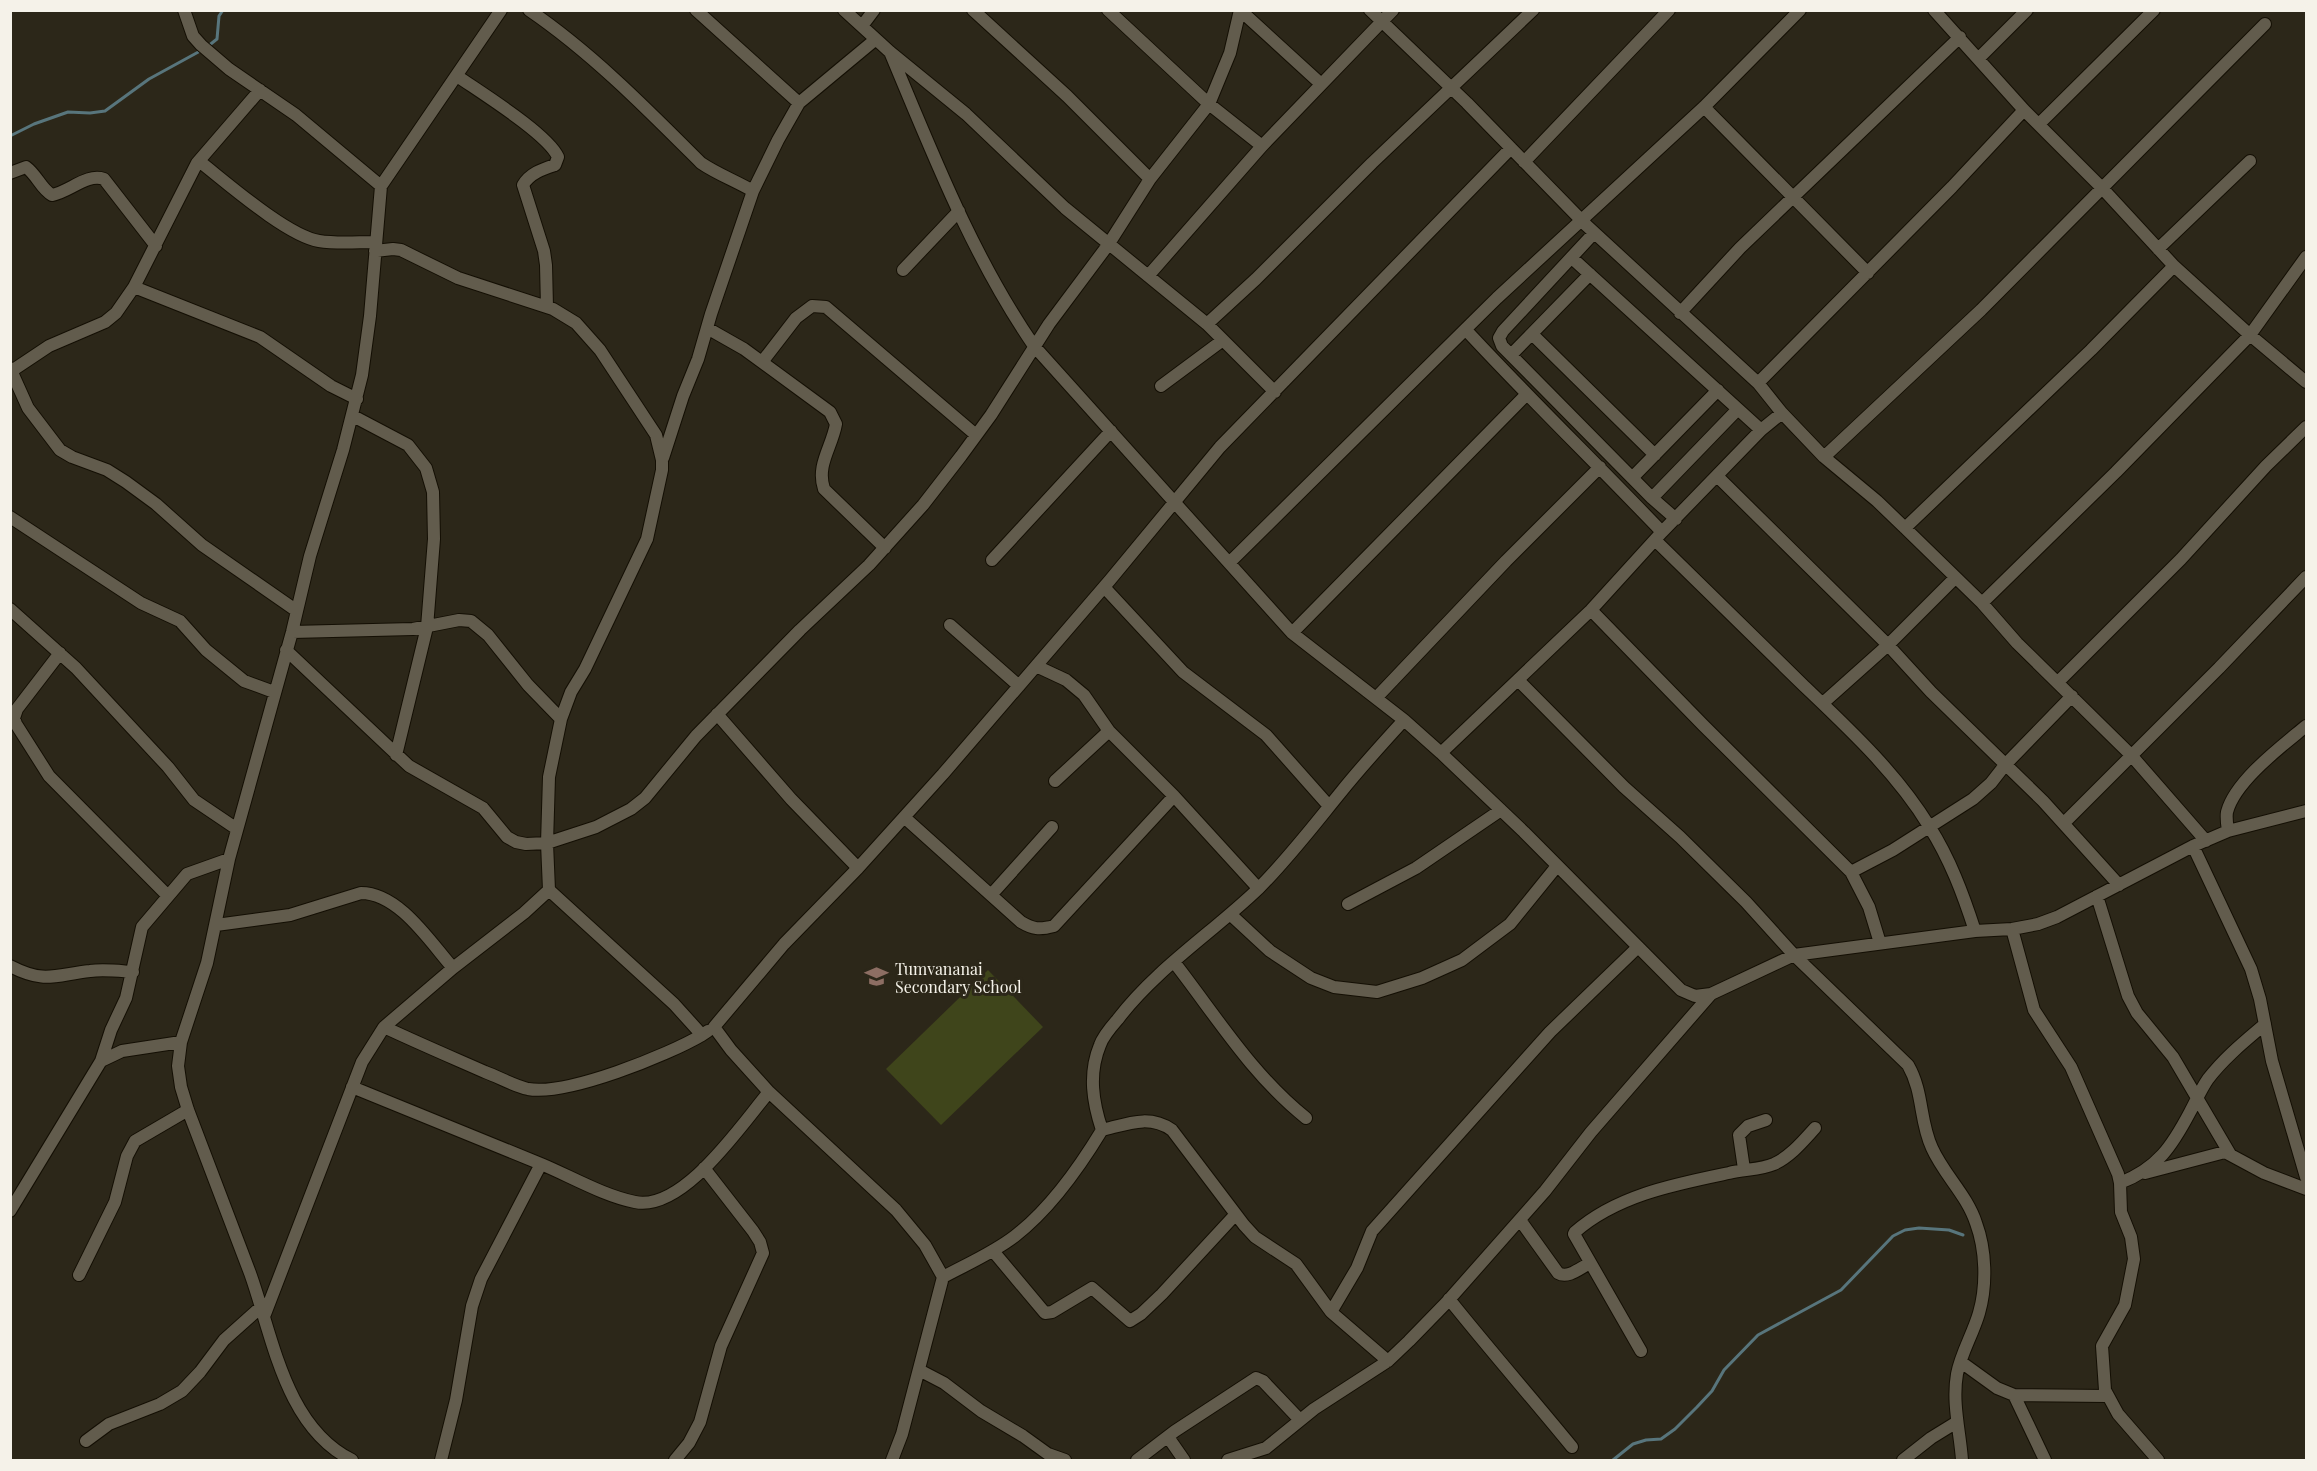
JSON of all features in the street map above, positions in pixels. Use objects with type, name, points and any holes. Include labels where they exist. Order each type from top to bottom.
[{"type":"street","points":[[184,10],[193,36],[201,45],[296,115],[381,186]]},
{"type":"street","points":[[352,1461],[328,1445],[314,1430],[292,1395],[274,1352],[263,1310],[188,1110],[181,1088],[178,1066],[181,1042],[207,963],[229,859],[292,632],[310,556],[357,399],[368,334],[381,186],[501,10]]},
{"type":"street","points":[[529,10],[554,27],[614,80],[701,163],[753,191]]},
{"type":"street","points":[[696,10],[799,103]]},
{"type":"street","points":[[844,10],[890,52],[966,114],[1065,208],[1207,324],[1275,392]]},
{"type":"street","points":[[862,26],[874,10]]},
{"type":"street","points":[[974,10],[1067,96],[1149,179]]},
{"type":"street","points":[[1108,10],[1209,104],[1262,146]]},
{"type":"street","points":[[286,650],[396,755],[418,772],[483,808],[507,837],[526,844],[547,843],[596,827],[631,809],[645,798],[717,714],[885,548],[923,505],[976,435],[1034,346],[1108,245],[1149,179],[1209,104],[1230,53],[1240,10],[1321,84]]},
{"type":"street","points":[[1370,10],[1451,88],[1594,233],[1758,384],[1824,457],[1905,528],[1982,603],[2017,644],[2131,755],[2206,841]]},
{"type":"street","points":[[1148,276],[1262,146],[1393,10]]},
{"type":"street","points":[[1207,324],[1533,10]]},
{"type":"street","points":[[1524,162],[1669,10]]},
{"type":"street","points":[[1229,564],[1580,219],[1704,107],[1800,10]]},
{"type":"street","points":[[1934,10],[2024,110],[2103,189],[2174,266],[2307,382]]},
{"type":"street","points":[[1979,58],[2027,10]]},
{"type":"street","points":[[2039,124],[2154,10]]},
{"type":"street","points":[[1824,457],[1981,310],[2265,24]]},
{"type":"street","points":[[1680,313],[1793,196],[1960,37]]},
{"type":"street","points":[[702,1035],[674,1004],[549,890],[547,843],[549,777],[561,719],[571,692],[585,669],[647,539],[656,504],[662,460],[753,191],[799,103],[876,39]]},
{"type":"street","points":[[890,52],[938,168],[959,211],[1010,311],[1034,346],[1292,633],[1404,720],[1442,753],[1681,990],[1695,996],[1710,994],[1794,955],[2038,924],[2057,917],[2193,846],[2228,831],[2307,811]]},
{"type":"street","points":[[457,76],[534,132],[553,148],[558,157],[555,165],[538,171],[527,178],[523,184],[544,251],[547,307]]},
{"type":"street","points":[[260,90],[199,160],[134,287],[111,318],[49,346],[11,370],[28,408],[60,450],[107,470],[126,482],[156,504],[202,545],[297,611]]},
{"type":"street","points":[[1704,107],[1868,273]]},
{"type":"street","points":[[1758,384],[1952,187],[2024,110]]},
{"type":"street","points":[[384,1027],[527,1089],[538,1089],[573,1084],[644,1063],[674,1051],[714,1027],[784,944],[858,868],[1019,686],[1220,447],[1511,148]]},
{"type":"street","points":[[199,160],[266,213],[308,238],[401,250],[458,278],[547,307],[576,323],[600,350],[656,435],[662,460]]},
{"type":"street","points":[[2158,249],[2250,161]]},
{"type":"street","points":[[10,172],[26,167],[52,195],[71,189],[92,177],[104,178],[156,246]]},
{"type":"street","points":[[903,270],[959,211]]},
{"type":"street","points":[[1594,233],[1499,338],[1502,346],[1652,498],[1676,519]]},
{"type":"street","points":[[1982,603],[2132,457],[2250,334],[2307,257]]},
{"type":"street","points":[[1572,258],[1761,430]]},
{"type":"street","points":[[1905,528],[2091,350],[2174,266]]},
{"type":"street","points":[[1511,355],[1590,274]]},
{"type":"street","points":[[134,287],[260,337],[331,386],[357,399]]},
{"type":"street","points":[[762,362],[796,318],[812,306],[826,307],[976,435]]},
{"type":"street","points":[[707,328],[762,362],[833,416],[836,428],[822,467],[821,481],[824,489],[885,548]]},
{"type":"street","points":[[1466,330],[1526,395],[1600,467],[1659,536],[1887,770],[1929,826],[1958,879],[1976,931]]},
{"type":"street","points":[[1532,334],[1655,455]]},
{"type":"street","points":[[1161,386],[1223,340]]},
{"type":"street","points":[[1632,478],[1718,390]]},
{"type":"street","points":[[1292,633],[1526,395]]},
{"type":"street","points":[[1652,498],[1738,409]]},
{"type":"street","points":[[1442,753],[1591,610],[1761,430],[1782,413]]},
{"type":"street","points":[[352,416],[408,446],[422,462],[430,478],[433,492],[434,539],[427,627],[396,755]]},
{"type":"street","points":[[2058,682],[2181,559],[2266,466],[2307,427]]},
{"type":"street","points":[[992,560],[1111,431]]},
{"type":"street","points":[[1376,698],[1506,561],[1600,467]]},
{"type":"street","points":[[1718,477],[2064,823],[2119,885]]},
{"type":"street","points":[[10,517],[141,603],[180,621],[206,650],[244,681],[274,692]]},
{"type":"street","points":[[2064,823],[2307,577]]},
{"type":"street","points":[[1823,703],[1888,645],[1955,578]]},
{"type":"street","points":[[1104,587],[1183,672],[1266,735],[1329,806]]},
{"type":"street","points":[[10,609],[76,668],[168,767],[194,800],[237,829]]},
{"type":"street","points":[[1591,610],[1851,872],[1869,907],[1880,943]]},
{"type":"street","points":[[292,632],[413,629],[465,620],[477,624],[488,635],[537,695],[561,719]]},
{"type":"street","points":[[950,625],[1019,686]]},
{"type":"street","points":[[60,653],[17,709],[14,718],[16,724],[49,776],[168,896]]},
{"type":"street","points":[[1036,666],[1073,685],[1084,695],[1109,731],[1174,796],[1258,888]]},
{"type":"street","points":[[1518,680],[1624,787],[1680,837],[1746,902],[1794,955],[1908,1065],[1918,1086],[1924,1122],[1932,1149],[1965,1199],[1974,1216],[1981,1238],[1983,1295],[1979,1313],[1961,1362],[1956,1390],[1962,1461]]},
{"type":"street","points":[[1851,872],[1893,850],[1973,799],[1991,783],[2005,765],[2072,696]]},
{"type":"street","points":[[717,714],[791,799],[858,868]]},
{"type":"street","points":[[1102,1130],[1096,1112],[1093,1083],[1100,1044],[1131,1002],[1230,914],[1288,857],[1363,765],[1404,720]]},
{"type":"street","points":[[2228,831],[2227,812],[2237,793],[2269,759],[2307,726]]},
{"type":"street","points":[[1055,781],[1109,731]]},
{"type":"street","points":[[904,817],[1020,921],[1035,929],[1054,926],[1174,796]]},
{"type":"street","points":[[1348,904],[1416,868],[1502,810]]},
{"type":"street","points":[[991,895],[1052,827]]},
{"type":"street","points":[[2193,846],[2251,969],[2272,1061],[2307,1177]]},
{"type":"street","points":[[10,1211],[101,1062],[134,972],[142,927],[188,874],[229,859]]},
{"type":"street","points":[[1230,914],[1270,951],[1311,978],[1334,987],[1368,992],[1386,991],[1462,960],[1495,936],[1522,912],[1557,866]]},
{"type":"street","points":[[86,1440],[109,1425],[160,1404],[182,1391],[225,1340],[263,1310],[362,1062],[384,1027],[549,890]]},
{"type":"street","points":[[216,925],[290,915],[361,893],[372,893],[401,910],[453,968]]},
{"type":"street","points":[[2097,896],[2128,996],[2137,1012],[2173,1057],[2230,1154]]},
{"type":"street","points":[[2012,929],[2034,1010],[2071,1067],[2120,1183],[2121,1212],[2131,1237],[2134,1259],[2126,1305],[2102,1346],[2102,1361],[2107,1396],[2118,1414],[2158,1461]]},
{"type":"street","points":[[1331,1312],[1357,1269],[1367,1240],[1383,1218],[1550,1032],[1637,948]]},
{"type":"street","points":[[1174,962],[1246,1060],[1306,1118]]},
{"type":"street","points":[[10,966],[25,973],[43,977],[91,971],[134,972]]},
{"type":"street","points":[[1228,1461],[1260,1456],[1266,1448],[1300,1420],[1388,1361],[1449,1299],[1520,1220],[1564,1169],[1591,1132],[1710,994]]},
{"type":"street","points":[[2138,1175],[2151,1166],[2171,1143],[2208,1080],[2265,1024]]},
{"type":"street","points":[[714,1027],[731,1050],[769,1092],[896,1210],[925,1245],[943,1277],[902,1434],[892,1461]]},
{"type":"street","points":[[101,1062],[122,1051],[181,1042]]},
{"type":"street","points":[[352,1087],[636,1203],[656,1202],[672,1195],[704,1168],[769,1092]]},
{"type":"street","points":[[79,1275],[115,1202],[127,1156],[135,1141],[188,1110]]},
{"type":"street","points":[[943,1277],[993,1251],[1028,1224],[1080,1162],[1102,1130],[1143,1120],[1164,1125],[1177,1136],[1235,1215],[1255,1237],[1296,1264],[1331,1312],[1388,1361]]},
{"type":"street","points":[[1744,1169],[1739,1135],[1748,1126],[1766,1120]]},
{"type":"street","points":[[1641,1351],[1574,1234],[1577,1230],[1600,1215],[1636,1197],[1691,1180],[1744,1169],[1763,1168],[1800,1145],[1815,1128]]},
{"type":"street","points":[[2120,1183],[2138,1175],[2219,1152],[2230,1154],[2264,1173],[2307,1189]]},
{"type":"street","points":[[441,1461],[456,1400],[472,1306],[481,1280],[540,1164]]},
{"type":"street","points":[[675,1461],[689,1443],[700,1422],[721,1346],[763,1253],[760,1242],[753,1231],[704,1168]]},
{"type":"street","points":[[993,1251],[1045,1312],[1052,1311],[1092,1288],[1130,1321],[1162,1294],[1235,1215]]},
{"type":"street","points":[[1520,1220],[1558,1273],[1563,1276],[1568,1275],[1590,1263]]},
{"type":"street","points":[[1449,1299],[1572,1447]]},
{"type":"street","points":[[1961,1362],[1997,1388],[2014,1395],[2107,1396]]},
{"type":"street","points":[[919,1370],[944,1383],[981,1411],[1048,1454],[1065,1461]]},
{"type":"street","points":[[1137,1461],[1167,1437],[1256,1378],[1263,1381],[1300,1420]]},
{"type":"street","points":[[2014,1395],[2045,1461]]},
{"type":"street","points":[[1903,1461],[1931,1438],[1957,1422]]},
{"type":"street","points":[[1167,1437],[1184,1461]]},
{"type":"green space","points":[[988,970],[1043,1027],[941,1125],[886,1069]]},
{"type":"waterway","points":[[207,47],[217,39],[219,16],[223,10]]},
{"type":"waterway","points":[[10,136],[34,124],[68,112],[105,111],[149,79],[202,50]]},
{"type":"waterway","points":[[1613,1460],[1633,1444],[1661,1439],[1675,1429],[1712,1391],[1724,1370],[1758,1335],[1841,1290],[1893,1236],[1905,1230],[1919,1228],[1949,1230],[1963,1235]]},
{"type":"place","name":"Tumvananai Secondary School","points":[[877,977]]}]
